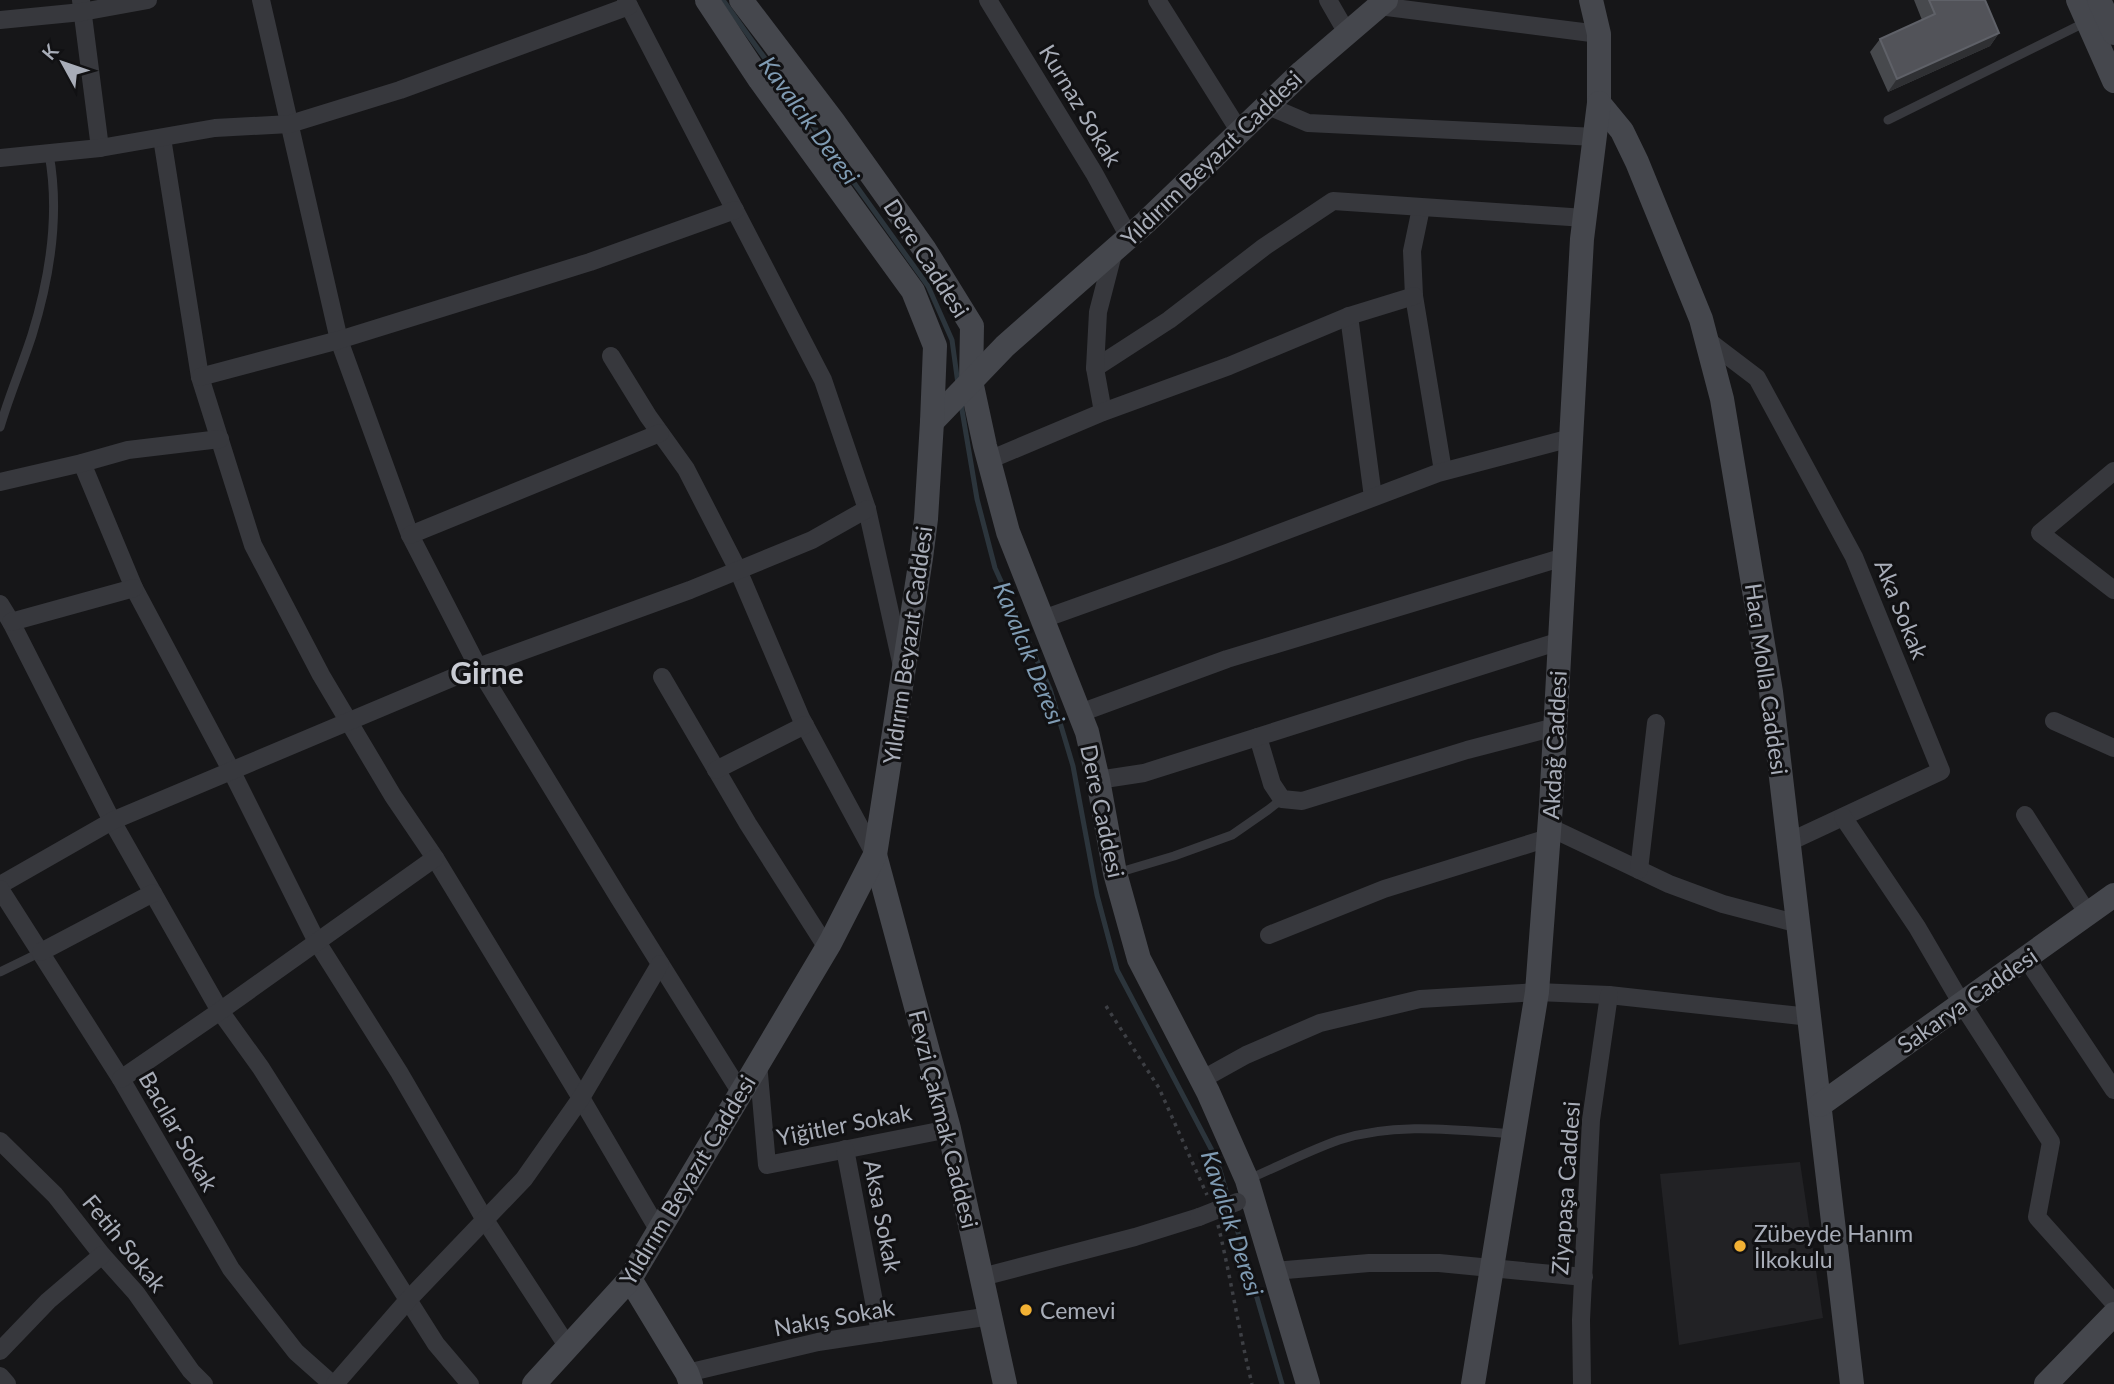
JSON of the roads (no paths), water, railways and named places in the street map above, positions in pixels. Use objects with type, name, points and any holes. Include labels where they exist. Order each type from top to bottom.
[{"type":"street","points":[[0,20],[82,6],[148,0]]},
{"type":"street","points":[[261,0],[339,340],[410,535],[478,667],[741,1093]]},
{"type":"street","name":"Kurnaz Sokak","points":[[988,0],[1087,161],[1122,243]]},
{"type":"street","points":[[1157,0],[1240,132]]},
{"type":"street","points":[[1328,0],[1348,33]]},
{"type":"street","points":[[1591,0],[1599,34],[1599,103]]},
{"type":"street","points":[[0,158],[100,148],[215,128],[290,124],[400,90],[628,3],[823,380],[867,509],[903,672]]},
{"type":"street","points":[[714,10],[743,3]]},
{"type":"street","name":"Dere Caddesi","points":[[743,3],[925,250],[972,326],[971,381],[989,460],[1008,532],[1087,732],[1115,873],[1139,959],[1201,1080],[1246,1193],[1275,1270],[1308,1384]]},
{"type":"street","points":[[1382,3],[1599,34]]},
{"type":"street","name":"Yıldırım Beyazıt Caddesi","points":[[534,1384],[630,1279],[827,948],[875,855],[926,519],[932,422],[1005,346],[1122,243],[1266,105],[1382,3]]},
{"type":"street","points":[[82,6],[100,148]]},
{"type":"street","points":[[2088,7],[2114,33]]},
{"type":"street","points":[[2088,7],[2114,81]]},
{"type":"street","name":"Dere Caddesi","points":[[714,10],[760,80],[913,291],[935,346],[932,422]]},
{"type":"street","name":"Akdağ Caddesi","points":[[1473,1384],[1537,992],[1549,832],[1582,239],[1599,103]]},
{"type":"street","name":"Hacı Molla Caddesi","points":[[1599,103],[1622,131],[1637,162],[1707,340],[1723,399],[1771,692],[1852,1384]]},
{"type":"street","points":[[1266,105],[1308,123],[1596,137]]},
{"type":"street","points":[[162,138],[200,377],[253,545],[321,675],[581,1098],[659,1231]]},
{"type":"street","points":[[1095,368],[1169,320],[1264,247],[1334,201],[1585,218]]},
{"type":"street","points":[[1421,208],[1412,251],[1414,296],[1443,471]]},
{"type":"street","points":[[200,377],[339,340],[590,262],[734,211]]},
{"type":"street","points":[[1104,412],[1095,368],[1098,312],[1122,243]]},
{"type":"street","points":[[989,460],[1349,316],[1414,296]]},
{"type":"street","points":[[1349,316],[1373,497]]},
{"type":"street","name":"Aka Sokak","points":[[1707,340],[1757,378],[1854,557],[1941,771],[1789,842]]},
{"type":"street","points":[[611,356],[686,469],[738,570],[805,725],[875,855]]},
{"type":"street","points":[[410,535],[660,433]]},
{"type":"street","points":[[1043,619],[1443,471],[1571,438]]},
{"type":"street","points":[[0,482],[128,450],[220,439]]},
{"type":"street","points":[[82,463],[134,588],[231,770],[317,942],[399,1072],[485,1220],[568,1346]]},
{"type":"street","points":[[2114,471],[2040,533],[2114,590]]},
{"type":"street","points":[[0,887],[112,821],[478,667],[812,540],[867,509]]},
{"type":"street","points":[[1080,713],[1227,659],[1564,557]]},
{"type":"street","points":[[11,622],[134,588]]},
{"type":"street","points":[[0,604],[112,821],[220,1011],[261,1068],[436,1344],[470,1384]]},
{"type":"street","points":[[1098,780],[1144,774],[1560,641]]},
{"type":"street","points":[[662,677],[716,770],[827,948]]},
{"type":"street","points":[[2054,720],[2114,748]]},
{"type":"street","points":[[1639,870],[1656,723]]},
{"type":"street","points":[[716,770],[805,725]]},
{"type":"street","points":[[1258,737],[1272,784],[1282,799],[1302,801],[1467,750],[1555,727]]},
{"type":"street","points":[[2025,815],[2105,905]]},
{"type":"street","points":[[1843,817],[1917,927],[1962,1004],[2050,1142],[2037,1217],[2114,1303]]},
{"type":"street","points":[[1269,935],[1384,889],[1549,832],[1669,884],[1723,904],[1799,923]]},
{"type":"street","name":"Fevzi Çakmak Caddesi","points":[[875,855],[949,1129],[1005,1384]]},
{"type":"street","points":[[121,1079],[435,858]]},
{"type":"street","name":"Bacılar Sokak","points":[[0,887],[121,1079],[231,1269],[296,1352],[334,1384]]},
{"type":"street","points":[[41,952],[153,893]]},
{"type":"street","name":"Sakarya Caddesi","points":[[1820,1105],[2105,905]]},
{"type":"street","points":[[2026,958],[2114,1090]]},
{"type":"street","points":[[334,1384],[408,1300],[524,1179],[581,1098],[660,964]]},
{"type":"street","points":[[1201,1080],[1246,1055],[1320,1023],[1420,999],[1537,992],[1609,995],[1810,1017]]},
{"type":"street","name":"Ziyapaşa Caddesi","points":[[1582,1384],[1581,1320],[1591,1120],[1609,995]]},
{"type":"street","name":"Yiğitler Sokak","points":[[758,1063],[767,1165],[949,1129]]},
{"type":"street","name":"Fetih Sokak","points":[[0,1141],[55,1195],[136,1293],[191,1371],[204,1384]]},
{"type":"street","name":"Aksa Sokak","points":[[845,1149],[880,1333]]},
{"type":"street","points":[[982,1277],[1208,1218],[1246,1193]]},
{"type":"street","points":[[0,1351],[48,1301],[102,1255]]},
{"type":"street","points":[[1275,1270],[1369,1263],[1439,1263],[1584,1277]]},
{"type":"street","points":[[630,1279],[689,1379]]},
{"type":"street","points":[[2046,1384],[2114,1314]]},
{"type":"street","name":"Nakış Sokak","points":[[689,1379],[818,1342],[991,1316]]},
{"type":"street","points":[[0,1376],[7,1384]]},
{"type":"lane","points":[[1888,120],[2088,7]]},
{"type":"lane","points":[[0,427],[32,333],[48,268],[54,218],[49,154]]},
{"type":"lane","points":[[1115,873],[1232,835],[1282,799]]},
{"type":"lane","points":[[0,972],[41,952]]},
{"type":"lane","points":[[1246,1193],[1340,1140],[1386,1130],[1438,1129],[1514,1134]]},
{"type":"waterway","name":"Kavalcık Deresi","points":[[723,0],[928,286],[952,340],[958,384]]},
{"type":"waterway","name":"Kavalcık Deresi","points":[[961,404],[977,499],[995,568],[1050,689],[1073,766],[1097,895],[1117,970],[1217,1160],[1282,1384]]},
{"type":"place","name":"Zübeyde Hanım İlkokulu","points":[[1740,1246]]},
{"type":"place","name":"Cemevi","points":[[1026,1310]]},
{"type":"district","name":"Girne","points":[[487,672]]}]
